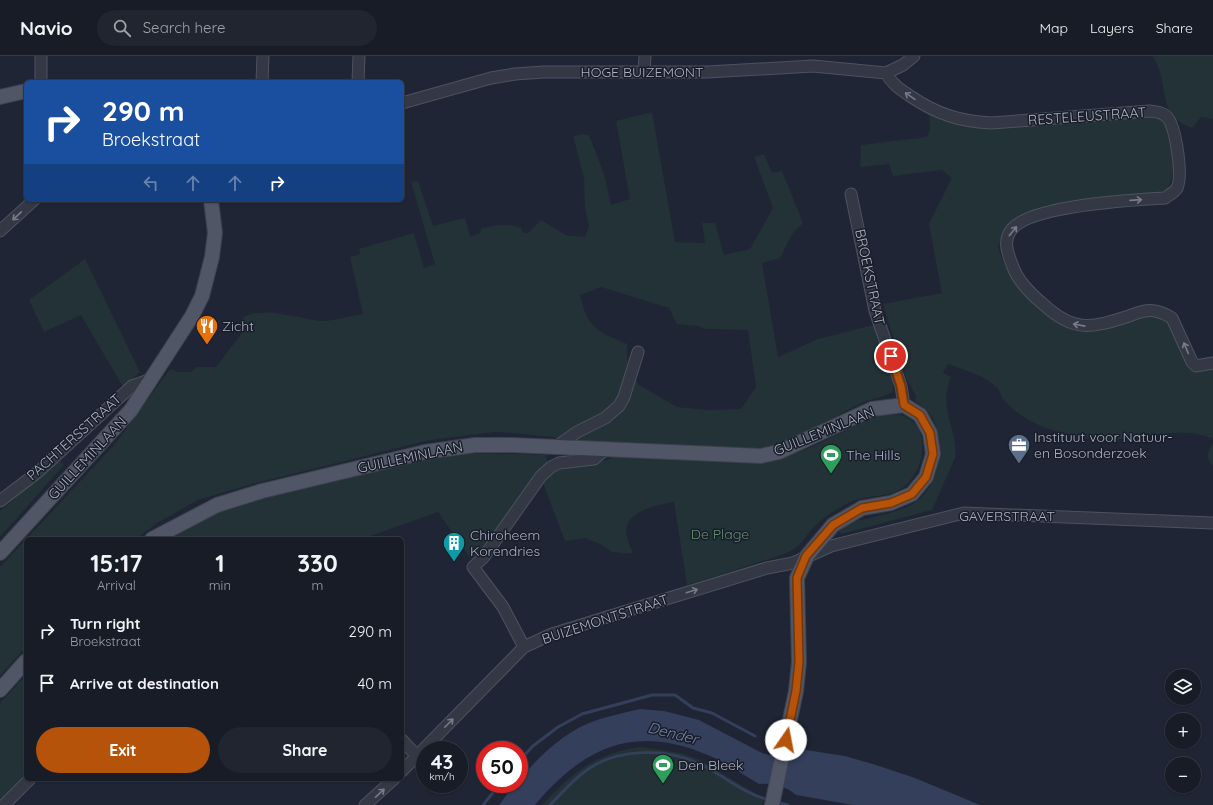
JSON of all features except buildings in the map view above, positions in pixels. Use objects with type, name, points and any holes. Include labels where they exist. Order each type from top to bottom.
[{"type":"main road","points":[[0,97],[24,91]]},
{"type":"main road","name":"GUILLEMINLAAN","points":[[0,553],[131,410],[192,316],[202,296],[212,257],[215,234],[211,202]]},
{"type":"main road","points":[[772,805],[796,691],[799,662],[797,578],[806,556],[833,525],[862,508],[891,503],[912,494],[926,477],[933,454],[930,433],[920,415],[904,405]]},
{"type":"main road","name":"GUILLEMINLAAN","points":[[156,537],[217,505],[262,491],[425,452],[475,444],[606,448],[762,456],[780,452],[872,409],[904,405]]},
{"type":"main road","points":[[0,690],[24,663]]},
{"type":"street","points":[[41,56],[41,80]]},
{"type":"street","points":[[262,80],[263,56]]},
{"type":"street","points":[[358,80],[359,56]]},
{"type":"street","points":[[644,71],[645,56]]},
{"type":"street","points":[[886,73],[903,65],[914,56]]},
{"type":"street","name":"HOGE BUIZEMONT","points":[[404,102],[492,78],[515,74],[644,71],[707,72],[812,66],[886,73]]},
{"type":"street","name":"RESTELEUSTRAAT","points":[[886,73],[892,83],[940,114],[967,121],[991,123],[1150,111],[1163,113],[1168,118],[1172,126],[1179,180],[1177,189],[1165,198],[1092,203],[1038,216],[1022,222],[1012,229],[1007,238],[1006,248],[1014,269],[1032,294],[1057,316],[1070,323],[1091,327],[1145,311],[1155,311],[1172,318],[1192,362],[1196,366],[1213,363]]},
{"type":"street","name":"BROEKSTRAAT","points":[[851,194],[875,311],[901,386],[904,405]]},
{"type":"street","points":[[0,231],[32,202]]},
{"type":"street","points":[[557,446],[577,432],[605,418],[619,406],[624,397],[638,352]]},
{"type":"street","name":"PACHTERSSTRAAT","points":[[0,501],[50,461],[132,386],[152,379]]},
{"type":"street","points":[[524,647],[503,607],[475,569],[541,476],[550,467],[570,461],[587,461],[594,459],[606,448]]},
{"type":"street","name":"GAVERSTRAAT","points":[[806,556],[831,546],[964,513],[1213,523]]},
{"type":"street","name":"BUIZEMONTSTRAAT","points":[[432,741],[524,647],[552,634],[767,568],[793,563],[806,556]]},
{"type":"street","points":[[404,742],[416,755]]},
{"type":"street","name":"BUIZEMONTSTRAAT","points":[[404,769],[416,757]]},
{"type":"street","points":[[4,805],[28,781]]},
{"type":"street","points":[[365,805],[392,781]]},
{"type":"green space","points":[[1152,56],[1213,56],[1213,119],[1201,117],[1192,128],[1179,122],[1173,117],[1167,104],[1160,71]]},
{"type":"green space","name":"De Plage","points":[[652,112],[675,242],[705,243],[702,223],[715,223],[724,255],[750,249],[773,208],[754,157],[764,154],[772,173],[782,171],[803,223],[792,234],[780,258],[762,263],[778,357],[818,339],[877,324],[893,380],[893,391],[883,397],[864,402],[825,422],[765,462],[805,450],[865,420],[888,414],[902,415],[912,421],[919,429],[922,440],[922,452],[919,465],[905,486],[899,490],[885,495],[862,498],[848,503],[819,522],[798,546],[784,554],[687,585],[674,502],[652,507],[638,513],[628,523],[626,530],[633,554],[612,552],[600,544],[585,538],[565,541],[544,486],[544,479],[561,466],[607,460],[617,455],[619,445],[525,434],[495,432],[430,440],[252,484],[198,500],[157,523],[139,537],[28,537],[115,444],[170,369],[179,372],[190,372],[197,367],[216,367],[242,333],[238,326],[243,318],[251,314],[262,312],[325,321],[363,314],[350,257],[360,254],[359,249],[414,233],[424,268],[435,264],[411,182],[418,181],[433,226],[465,218],[470,237],[480,233],[481,229],[501,225],[517,226],[521,228],[523,233],[528,233],[541,220],[566,235],[585,237],[589,226],[585,208],[584,178],[573,136],[583,134],[589,135],[604,174],[611,205],[630,199],[616,121]],"holes":[[[601,287],[669,308],[677,324],[698,326],[705,329],[748,330],[756,387],[741,409],[707,410],[677,407],[639,385],[627,369],[627,344],[601,332],[590,322],[586,315],[580,295]]]},
{"type":"green space","points":[[929,114],[943,121],[962,124],[1144,114],[1162,118],[1170,133],[1173,147],[1172,175],[1167,190],[1163,194],[1084,201],[1019,216],[1005,231],[998,247],[1010,273],[1019,287],[1044,312],[1057,322],[1071,329],[1092,332],[1109,328],[1149,312],[1163,318],[1172,326],[1198,370],[1205,370],[1201,359],[1213,356],[1213,439],[1191,433],[1170,433],[1126,439],[1103,439],[1080,437],[1056,432],[1023,417],[1016,412],[1003,399],[997,388],[992,383],[974,373],[948,364],[943,373],[951,377],[947,389],[946,400],[954,438],[955,458],[932,510],[841,534],[839,531],[848,524],[891,513],[913,504],[929,487],[940,457],[940,440],[937,428],[932,417],[915,401],[916,396],[906,378],[883,304],[942,293],[929,224],[952,178],[942,170],[893,176],[889,164],[860,167],[861,145],[927,137],[930,130]]},
{"type":"green space","points":[[85,259],[140,372],[123,387],[81,315],[44,332],[29,300]]},
{"type":"green space","points":[[1213,444],[1213,466],[1209,461],[1208,455],[1209,449]]},
{"type":"green space","points":[[480,453],[546,455],[548,464],[480,556],[472,560],[438,512],[368,537],[170,537],[186,527],[214,514],[270,496],[436,456]]},
{"type":"green space","points":[[60,460],[64,465],[0,537],[0,511]]},
{"type":"green space","points":[[24,541],[24,649],[0,676],[0,567]]},
{"type":"green space","points":[[24,677],[24,778],[0,804],[0,703]]},
{"type":"green space","points":[[641,747],[681,753],[700,760],[764,799],[762,805],[542,805],[564,783],[597,759],[610,754]]},
{"type":"water","name":"Dender","points":[[640,709],[664,711],[699,720],[762,753],[790,760],[793,748],[845,756],[915,778],[980,805],[853,805],[796,795],[788,789],[779,786],[759,784],[723,762],[700,752],[675,744],[651,741],[629,742],[608,748],[589,757],[570,770],[552,786],[535,805],[499,805],[508,793],[528,793],[528,770],[555,744],[588,723]]},
{"type":"waterway","points":[[528,751],[558,727],[582,714],[652,695],[675,695],[693,708],[712,713],[755,736]]},
{"type":"waterway","points":[[550,805],[574,780],[596,764],[610,758],[626,754],[642,753],[674,755],[690,760],[704,766],[735,785],[769,800]]},
{"type":"waterway","points":[[483,805],[493,793]]},
{"type":"waterway","points":[[776,802],[788,805]]},
{"type":"place","name":"Zicht","points":[[207,346]]},
{"type":"place","name":"Instituut voor Natuur- en Bosonderzoek","points":[[1019,464]]},
{"type":"place","name":"The Hills","points":[[831,474]]},
{"type":"place","name":"Chiroheem Korendries","points":[[454,562]]},
{"type":"place","name":"Den Bleek","points":[[663,784]]},
{"type":"route","points":[[786,740],[796,691],[799,662],[799,605],[797,578],[806,556],[833,525],[862,508],[891,503],[912,494],[926,477],[933,454],[930,433],[920,415],[904,405],[901,386],[891,356]]}]
